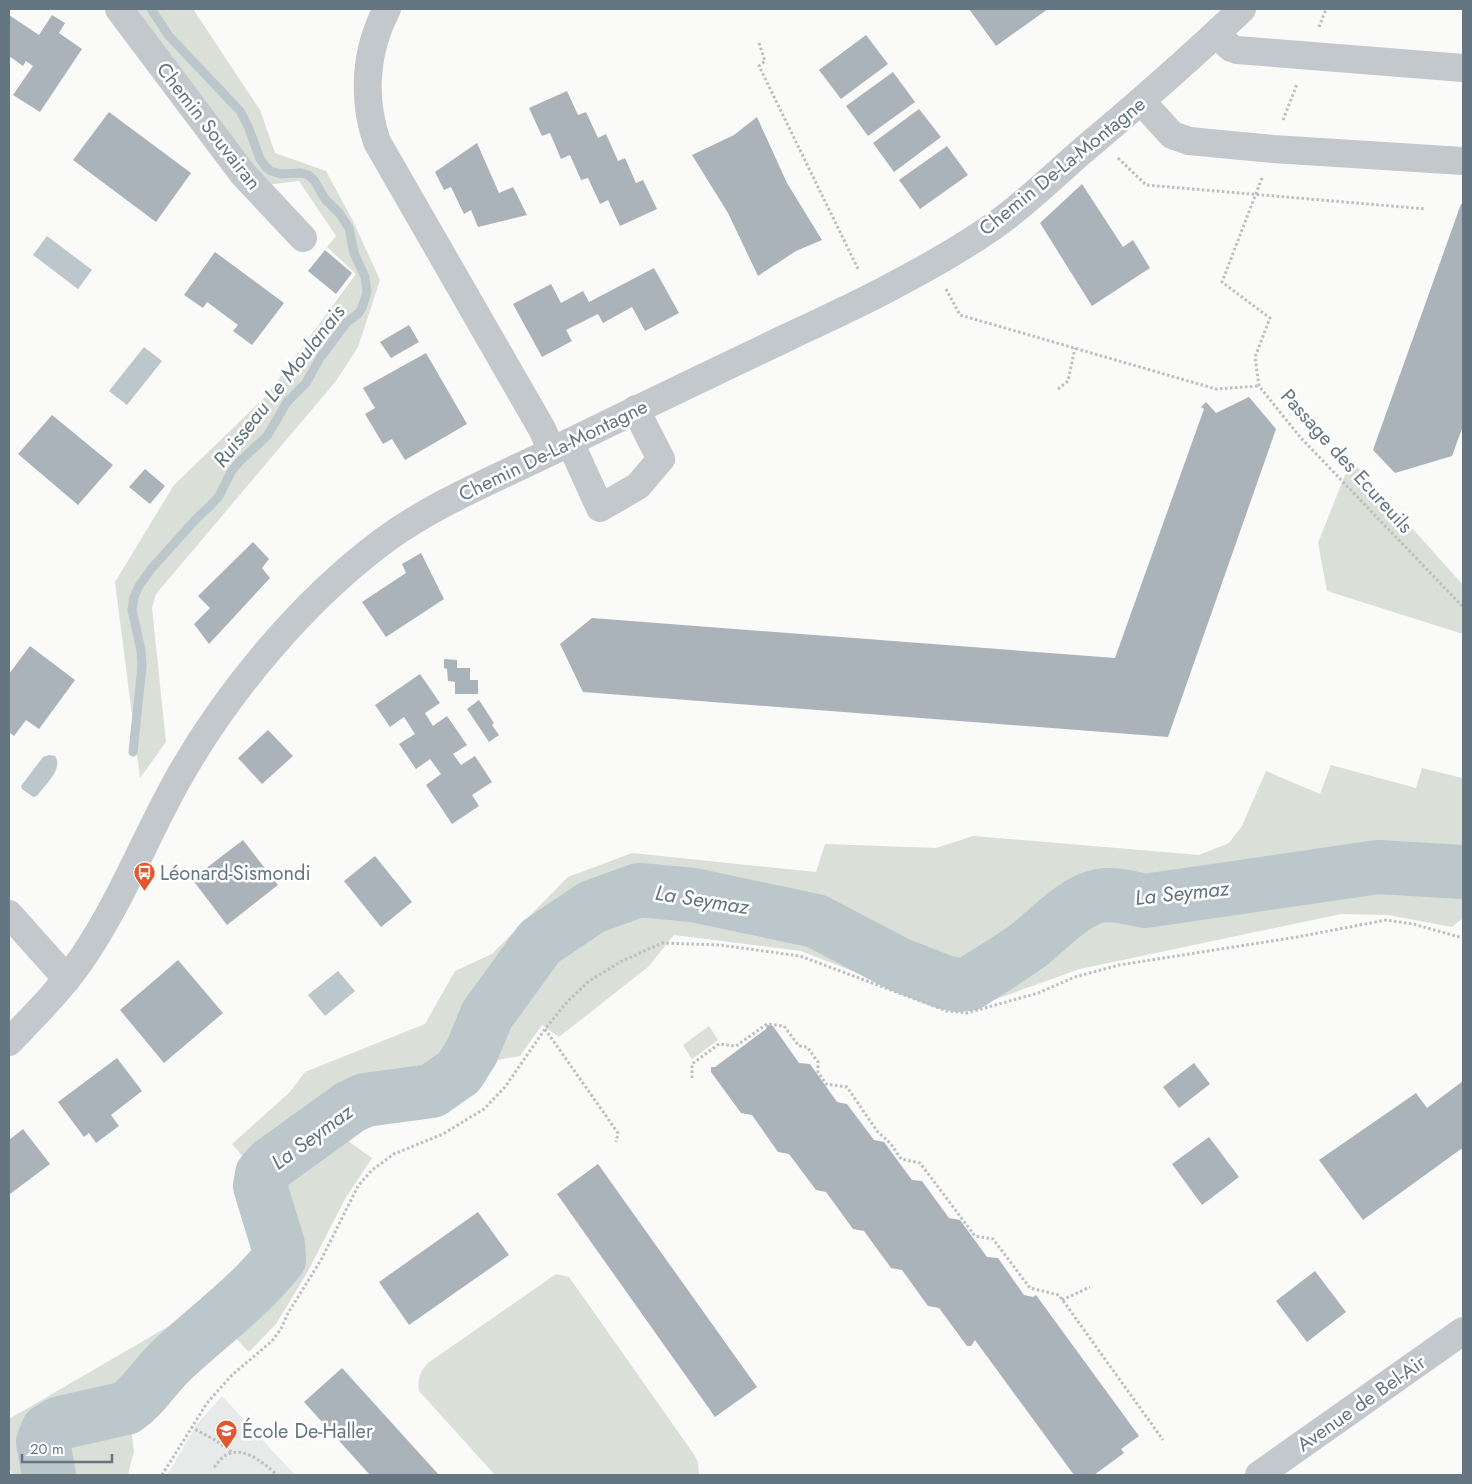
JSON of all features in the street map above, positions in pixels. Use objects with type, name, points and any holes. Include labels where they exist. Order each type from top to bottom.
[{"type":"street","name":"Chemin Souvairan","points":[[119,9],[243,174],[303,238]]},
{"type":"street","points":[[387,9],[375,39],[367,85],[371,125],[377,142],[542,429],[561,446],[600,508],[638,486],[661,459],[636,409]]},
{"type":"street","name":"Chemin De-La-Montagne","points":[[9,1042],[43,1008],[89,948],[106,919],[179,777],[202,740],[251,673],[303,612],[342,574],[386,539],[436,508],[636,409],[897,284],[950,254],[1004,218],[1142,102],[1242,9]]},
{"type":"street","points":[[1216,34],[1231,48],[1237,50],[1463,68]]},
{"type":"street","points":[[1142,102],[1172,135],[1189,141],[1273,149],[1463,161]]},
{"type":"street","points":[[9,914],[67,979]]},
{"type":"street","name":"Avenue de Bel-Air","points":[[1259,1475],[1463,1331]]},
{"type":"path","points":[[759,43],[765,60],[759,66],[862,278]]},
{"type":"path","points":[[1114,154],[1146,185],[1426,209]]},
{"type":"path","points":[[943,284],[960,315],[1216,389],[1259,386]]},
{"type":"path","name":"Passage des Ecureuils","points":[[1270,318],[1255,357],[1259,386],[1300,437],[1463,607]]},
{"type":"path","points":[[1058,389],[1068,381],[1075,348]]},
{"type":"path","points":[[162,1475],[207,1403],[232,1375],[272,1341],[281,1329],[288,1313],[321,1260],[358,1186],[372,1170],[394,1154],[443,1134],[484,1109],[505,1086],[567,1002],[589,981],[622,961],[662,943],[720,945],[800,956],[947,1011],[967,1013],[1038,993],[1075,977],[1119,965],[1297,937],[1386,920],[1413,924],[1463,938]]},
{"type":"path","points":[[692,1078],[692,1064],[719,1044],[736,1046],[766,1024],[784,1026],[799,1046],[807,1047],[818,1062],[818,1072],[826,1084],[847,1087],[877,1131],[891,1144],[901,1160],[920,1162],[975,1236],[992,1238],[1030,1288],[1059,1295],[1163,1440]]},
{"type":"path","points":[[545,1030],[618,1133],[616,1142]]},
{"type":"path","points":[[1062,1300],[1090,1287]]},
{"type":"path","points":[[191,1427],[215,1440],[233,1453]]},
{"type":"path","points":[[214,1467],[222,1458],[233,1453],[248,1453],[264,1463],[277,1475]]},
{"type":"shaded area","points":[[132,9],[193,9],[260,110],[275,153],[326,171],[353,221],[380,280],[358,347],[336,381],[156,594],[152,608],[166,742],[140,778],[115,582],[174,485],[267,395],[356,274],[327,247],[336,236],[299,181],[266,185]]},
{"type":"shaded area","points":[[47,236],[92,270],[78,289],[33,255]]},
{"type":"shaded area","points":[[144,347],[162,361],[127,405],[109,391]]},
{"type":"shaded area","points":[[1351,460],[1463,585],[1463,634],[1327,591],[1318,543]]},
{"type":"shaded area","points":[[55,756],[57,761],[55,772],[37,796],[33,797],[22,789],[21,786],[43,757]]},
{"type":"shaded area","points":[[1331,765],[1416,788],[1422,768],[1462,778],[1463,774],[1463,918],[1452,927],[1388,915],[1341,914],[1080,969],[982,1004],[911,994],[801,951],[674,935],[648,967],[559,1037],[542,1025],[520,1056],[491,1061],[460,1099],[435,1110],[379,1118],[348,1141],[372,1158],[345,1199],[307,1273],[276,1324],[249,1352],[227,1329],[258,1303],[289,1254],[289,1234],[269,1186],[232,1144],[290,1092],[305,1072],[425,1024],[455,971],[492,954],[568,877],[632,853],[816,872],[825,844],[936,848],[973,836],[1199,855],[1229,843],[1242,826],[1266,771],[1320,794]]},
{"type":"shaded area","points":[[338,971],[355,991],[325,1016],[308,995]]},
{"type":"shaded area","points":[[709,1026],[718,1040],[692,1059],[683,1045]]},
{"type":"shaded area","points":[[556,1274],[569,1277],[693,1453],[698,1462],[699,1475],[495,1475],[419,1391],[418,1383],[420,1376],[428,1363]]},
{"type":"shaded area","points":[[176,1322],[203,1364],[130,1420],[134,1451],[128,1475],[13,1475],[9,1468],[9,1419]]},
{"type":"shaded area","name":"École De-Haller","points":[[222,1396],[295,1475],[167,1475],[197,1424]]},
{"type":"building","points":[[969,9],[1048,9],[996,46]]},
{"type":"building","points":[[9,15],[39,35],[52,15],[65,23],[59,33],[82,49],[40,112],[13,95],[33,66],[26,61],[23,66],[9,56]]},
{"type":"building","points":[[866,35],[888,64],[841,99],[819,70]]},
{"type":"building","points":[[893,72],[915,102],[868,136],[846,106]]},
{"type":"building","points":[[567,91],[578,115],[586,112],[598,138],[606,134],[618,161],[625,158],[636,183],[643,180],[657,209],[620,226],[608,200],[600,204],[588,178],[581,180],[570,155],[561,159],[550,133],[542,136],[529,108]]},
{"type":"building","points":[[919,109],[941,137],[894,172],[873,143]]},
{"type":"building","points":[[109,112],[191,173],[156,222],[73,160]]},
{"type":"building","points":[[757,117],[787,183],[822,240],[796,251],[758,276],[728,213],[692,155],[734,135]]},
{"type":"building","points":[[477,143],[499,193],[513,187],[527,215],[478,227],[471,210],[464,214],[451,187],[444,190],[435,172]]},
{"type":"building","points":[[947,146],[968,175],[920,209],[899,180]]},
{"type":"building","points":[[1082,184],[1123,247],[1133,240],[1150,268],[1092,306],[1040,223]]},
{"type":"building","points":[[1461,204],[1463,204],[1463,426],[1452,456],[1395,473],[1373,450]]},
{"type":"building","points":[[325,250],[352,273],[336,294],[308,271]]},
{"type":"building","points":[[215,252],[284,303],[252,345],[233,331],[238,325],[207,302],[203,308],[184,295]]},
{"type":"building","points":[[654,268],[679,313],[645,331],[632,307],[603,323],[598,314],[566,330],[572,341],[542,357],[513,304],[551,284],[561,303],[583,291],[589,302]]},
{"type":"building","points":[[409,325],[419,342],[391,358],[380,342]]},
{"type":"building","points":[[426,353],[467,424],[405,460],[392,439],[383,444],[365,414],[375,408],[363,388]]},
{"type":"building","points":[[1249,397],[1276,429],[1168,737],[583,692],[560,644],[592,618],[1115,658],[1204,409],[1201,407],[1206,402],[1216,413]]},
{"type":"building","points":[[52,415],[113,465],[78,505],[18,454]]},
{"type":"building","points":[[145,469],[165,486],[150,504],[129,487]]},
{"type":"building","points":[[253,542],[269,559],[262,568],[270,578],[209,644],[194,624],[210,608],[198,596]]},
{"type":"building","points":[[421,553],[444,599],[386,637],[362,602],[406,573],[402,564]]},
{"type":"building","points":[[30,646],[75,680],[39,729],[26,720],[14,736],[9,732],[9,674]]},
{"type":"building","points":[[444,659],[457,660],[457,668],[470,668],[470,680],[478,680],[478,694],[455,694],[455,682],[448,681],[447,669],[444,668]]},
{"type":"building","points":[[420,674],[440,703],[425,713],[433,726],[447,716],[467,745],[453,754],[461,765],[475,756],[492,782],[472,795],[479,806],[452,824],[426,785],[441,774],[430,759],[416,769],[399,744],[415,734],[404,717],[390,727],[375,705]]},
{"type":"building","points":[[479,700],[494,723],[492,725],[499,735],[489,742],[467,709]]},
{"type":"building","points":[[268,730],[293,756],[262,784],[238,758]]},
{"type":"building","points":[[243,840],[278,885],[227,925],[192,879]]},
{"type":"building","points":[[375,856],[412,902],[381,927],[344,881]]},
{"type":"building","points":[[178,960],[223,1013],[164,1063],[120,1010]]},
{"type":"building","points":[[767,1025],[773,1026],[799,1063],[810,1064],[837,1102],[847,1104],[874,1140],[884,1142],[912,1180],[922,1181],[949,1218],[960,1220],[987,1257],[998,1258],[1024,1295],[1033,1297],[1036,1295],[1139,1436],[1121,1449],[1124,1453],[1094,1475],[1074,1475],[975,1340],[971,1346],[967,1346],[939,1308],[928,1306],[902,1270],[891,1268],[864,1231],[853,1229],[826,1192],[816,1190],[789,1154],[778,1152],[752,1115],[741,1113],[711,1072],[711,1067],[715,1067],[766,1029]]},
{"type":"building","points":[[117,1058],[142,1091],[111,1115],[119,1126],[96,1143],[89,1133],[84,1137],[58,1102]]},
{"type":"building","points":[[1194,1063],[1210,1084],[1179,1108],[1163,1087]]},
{"type":"building","points":[[1463,1081],[1463,1151],[1461,1149],[1363,1220],[1319,1160],[1416,1093],[1427,1108]]},
{"type":"building","points":[[23,1129],[50,1164],[10,1194],[9,1140]]},
{"type":"building","points":[[1209,1137],[1239,1177],[1202,1205],[1172,1164]]},
{"type":"building","points":[[598,1164],[757,1387],[715,1417],[557,1194]]},
{"type":"building","points":[[478,1212],[509,1255],[409,1325],[379,1282]]},
{"type":"building","points":[[1315,1271],[1346,1312],[1307,1342],[1276,1301]]},
{"type":"building","points":[[342,1368],[439,1475],[370,1475],[304,1402]]},
{"type":"waterway","name":"Ruisseau Le Moulanais","points":[[133,752],[142,666],[141,650],[132,610],[134,597],[139,586],[151,569],[219,496],[231,472],[239,462],[267,436],[287,402],[306,383],[320,358],[347,322],[358,314],[367,292],[365,277],[354,253],[349,228],[340,214],[325,199],[314,180],[308,175],[301,173],[281,174],[271,171],[266,167],[260,159],[248,126],[240,111],[169,36],[151,9]]},
{"type":"waterway","name":"La Seymaz","points":[[49,1475],[43,1442],[48,1430],[60,1423],[126,1408],[138,1398],[171,1361],[254,1287],[279,1259],[278,1245],[260,1186],[262,1174],[271,1164],[350,1107],[365,1100],[432,1091],[459,1072],[472,1051],[487,1015],[540,942],[592,907],[639,890],[693,895],[816,921],[898,964],[944,982],[959,985],[969,984],[1000,965],[1030,944],[1071,909],[1099,896],[1116,895],[1145,901],[1378,867],[1463,872]]},
{"type":"place","name":"Léonard-Sismondi","points":[[144,892]]},
{"type":"place","name":"École De-Haller","points":[[226,1450]]}]
